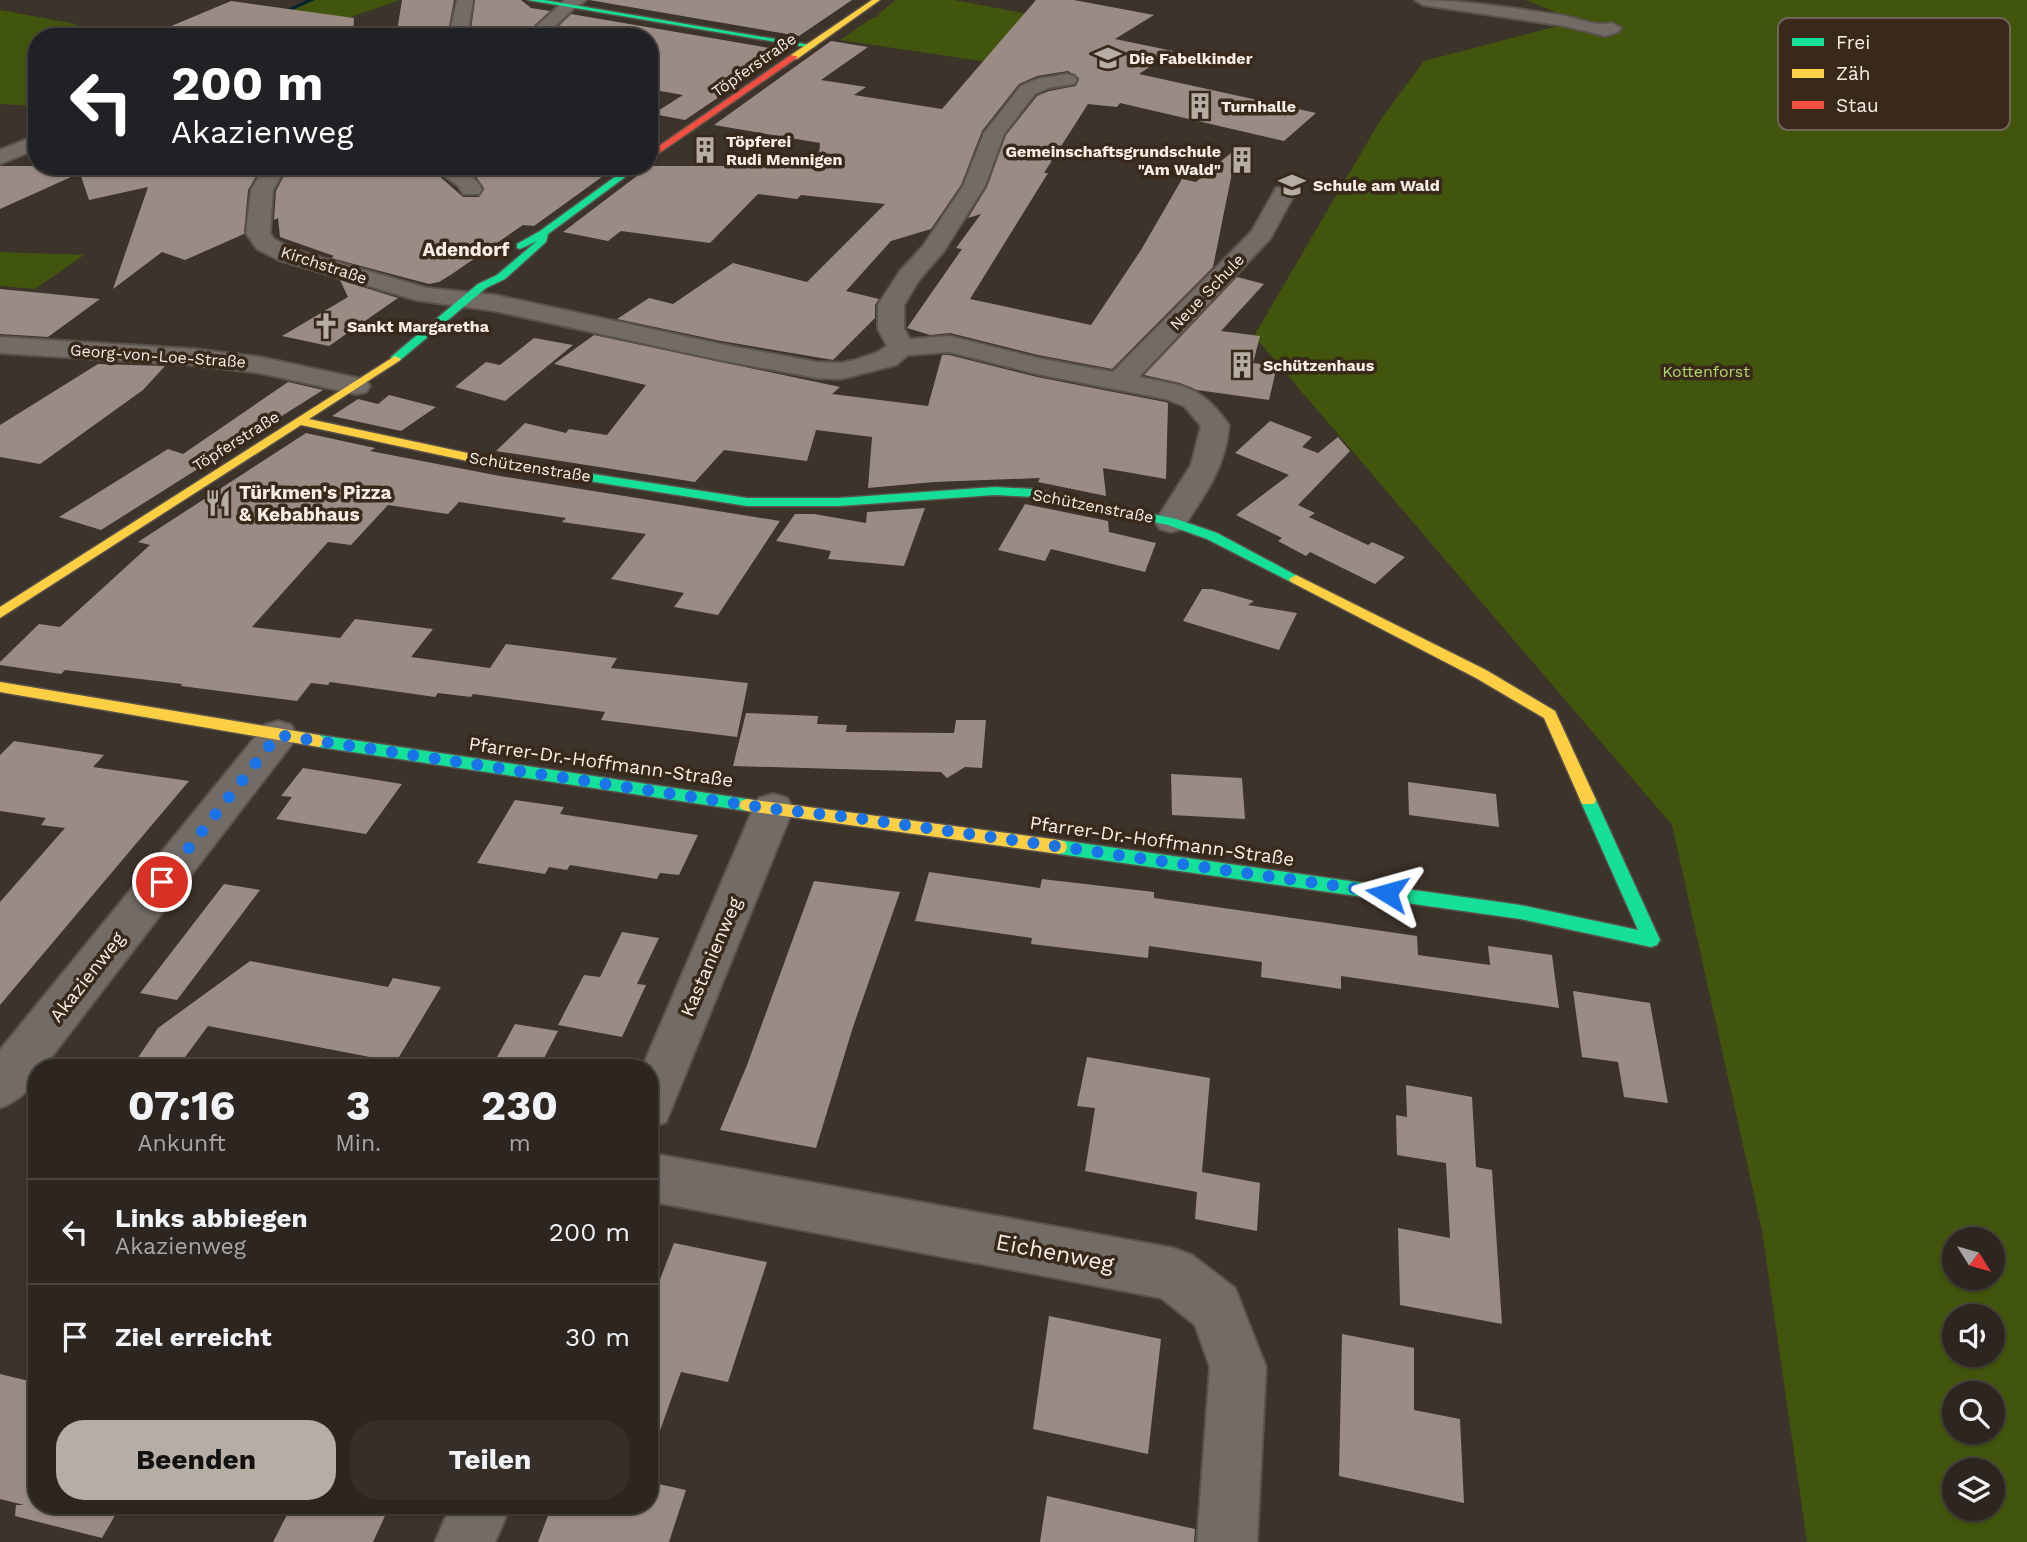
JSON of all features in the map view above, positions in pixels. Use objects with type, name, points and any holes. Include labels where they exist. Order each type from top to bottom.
[{"type":"street","points":[[460,28],[465,0]]},
{"type":"street","points":[[531,0],[572,3],[813,46]]},
{"type":"street","name":"Töpferstraße","points":[[658,152],[877,0]]},
{"type":"street","points":[[1423,0],[1489,12],[1565,20],[1605,30],[1612,28]]},
{"type":"street","points":[[544,28],[572,3]]},
{"type":"street","points":[[901,348],[891,329],[891,305],[909,276],[932,251],[974,186],[994,133],[1028,90],[1044,83],[1067,80]]},
{"type":"street","points":[[0,158],[28,145]]},
{"type":"street","name":"Kirchstraße","points":[[271,175],[262,190],[258,233],[265,244],[287,255],[425,295],[474,293]]},
{"type":"street","points":[[456,175],[467,182],[471,189]]},
{"type":"street","name":"Töpferstraße","points":[[0,613],[396,359],[474,293],[501,277],[537,247],[543,240],[543,233],[624,175]]},
{"type":"street","name":"Neue Schule","points":[[1119,382],[1262,234],[1284,193]]},
{"type":"street","name":"Schützenstraße","points":[[301,421],[500,464],[747,502],[839,502],[995,491],[1032,493],[1171,522],[1199,482],[1214,448],[1215,425],[1194,400],[1173,392],[1037,366],[949,344],[901,348],[886,359],[841,371],[817,370],[752,359],[495,303],[474,293]]},
{"type":"street","name":"Georg-von-Loe-Straße","points":[[0,345],[193,356],[260,365],[356,386]]},
{"type":"street","name":"Pfarrer-Dr.-Hoffmann-Straße","points":[[0,687],[278,735],[773,809],[849,817],[1520,912],[1651,940],[1550,715],[1481,674],[1212,536],[1171,522]]},
{"type":"street","name":"Akazienweg","points":[[0,1086],[278,735]]},
{"type":"street","name":"Kastanienweg","points":[[658,1084],[773,809]]},
{"type":"street","name":"Eichenweg","points":[[658,1179],[1173,1275],[1216,1307],[1238,1367],[1227,1542]]},
{"type":"street","points":[[465,1542],[477,1514]]},
{"type":"green space","points":[[312,0],[400,0],[319,28],[251,28]]},
{"type":"green space","points":[[896,0],[954,0],[1081,24],[1022,67],[840,40],[872,18],[880,16],[878,14]]},
{"type":"green space","name":"Kottenforst","points":[[1526,0],[2027,0],[2027,1542],[1807,1542],[1762,1231],[1672,825],[1254,336],[1381,119],[1424,61],[1577,21]]},
{"type":"green space","points":[[0,10],[76,24],[79,28],[28,28],[28,106],[0,104]]},
{"type":"green space","points":[[0,252],[84,255],[35,289],[0,286]]},
{"type":"building","points":[[402,0],[454,0],[449,28],[397,28]]},
{"type":"building","points":[[475,0],[521,0],[531,8],[550,11],[532,28],[471,28]]},
{"type":"building","points":[[589,0],[852,0],[799,36]]},
{"type":"building","points":[[1036,0],[1074,0],[1154,15],[1115,39],[1173,51],[1139,74],[1316,113],[1284,141],[1120,103],[1117,107],[1088,104],[970,299],[1091,325],[1141,250],[1182,179],[1196,182],[1237,148],[1213,267],[1112,369],[1038,355],[950,333],[930,335],[907,328],[962,249],[956,248],[981,214],[968,218],[987,187],[1006,135],[1037,96],[1076,86],[1079,78],[1068,71],[1037,76],[1019,84],[982,131],[961,185],[931,229],[891,241],[846,291],[879,299],[875,305],[875,318],[833,360],[721,341],[617,319],[649,298],[673,304],[733,263],[807,282],[885,204],[801,195],[797,199],[758,194],[710,243],[621,231],[608,241],[563,232],[638,175],[658,175],[658,166],[818,166],[820,143],[714,125],[831,41],[868,47],[821,80],[866,87],[854,95],[942,109]]},
{"type":"building","points":[[231,1],[354,18],[353,28],[166,28]]},
{"type":"building","points":[[571,14],[653,28],[557,28]]},
{"type":"building","points":[[658,29],[787,51],[685,120],[658,115],[658,111],[683,95],[658,91]]},
{"type":"building","points":[[0,166],[28,166],[28,175],[76,175],[0,209]]},
{"type":"building","points":[[81,175],[257,175],[248,190],[244,234],[185,260],[162,252],[113,289],[148,187],[89,200]]},
{"type":"building","points":[[284,175],[438,175],[463,197],[479,197],[484,188],[475,175],[605,175],[534,226],[523,225],[452,274],[439,282],[429,284],[331,258],[334,256],[280,237],[278,218],[274,220],[276,191]]},
{"type":"building","points":[[1237,277],[1264,284],[1221,331],[1260,336],[1253,363],[1277,366],[1269,400],[1197,390],[1180,383],[1144,375]]},
{"type":"building","name":"Sankt Margaretha","points":[[340,280],[398,298],[329,346],[282,336],[348,297]]},
{"type":"building","points":[[0,289],[100,299],[48,337],[0,334]]},
{"type":"building","points":[[594,335],[840,387],[832,394],[928,406],[942,355],[1165,402],[1168,403],[1166,479],[1103,468],[1106,496],[1038,482],[1040,478],[934,482],[868,488],[872,437],[816,430],[807,461],[724,450],[695,482],[496,451],[525,423],[566,433],[569,429],[607,435],[646,385],[554,364]]},
{"type":"building","points":[[534,338],[573,345],[505,401],[455,387],[486,362],[500,365]]},
{"type":"building","points":[[98,364],[165,366],[143,390],[40,464],[0,457],[0,425]]},
{"type":"building","points":[[288,382],[323,390],[101,530],[59,517],[168,449],[183,454]]},
{"type":"building","points":[[389,395],[436,407],[401,431],[332,416],[358,399],[378,404]]},
{"type":"building","points":[[1270,421],[1312,437],[1302,447],[1318,453],[1338,437],[1350,451],[1298,505],[1315,513],[1309,517],[1368,545],[1372,542],[1405,557],[1375,584],[1310,552],[1306,556],[1278,541],[1282,538],[1236,515],[1289,475],[1235,453]]},
{"type":"building","points":[[306,433],[375,448],[370,451],[500,476],[780,521],[718,615],[674,607],[684,593],[611,579],[646,534],[562,522],[566,518],[459,502],[448,514],[388,505],[351,545],[328,542],[252,627],[340,638],[355,619],[433,629],[411,657],[490,668],[506,644],[617,658],[611,668],[748,683],[737,737],[601,720],[605,712],[473,694],[471,697],[438,693],[435,697],[330,682],[328,685],[311,683],[297,701],[181,686],[182,684],[65,670],[61,674],[0,665],[39,624],[60,627],[150,545],[138,542]]},
{"type":"building","points":[[1025,504],[1108,521],[1109,532],[1156,543],[1145,572],[1051,549],[1045,561],[998,550]]},
{"type":"building","points":[[925,508],[904,566],[828,559],[831,551],[776,541],[795,514],[814,514],[866,523],[867,512]]},
{"type":"building","points":[[1202,589],[1212,589],[1254,601],[1248,605],[1297,613],[1279,650],[1183,621]]},
{"type":"building","points":[[746,713],[818,716],[817,724],[847,725],[846,732],[954,733],[956,720],[986,720],[982,768],[965,767],[947,778],[941,772],[733,766]]},
{"type":"building","points":[[14,741],[104,755],[93,767],[189,781],[0,1005],[0,902],[65,828],[41,825],[46,818],[0,811],[0,755]]},
{"type":"building","points":[[303,768],[402,784],[366,834],[276,819],[292,797],[281,796]]},
{"type":"building","points":[[1171,774],[1242,778],[1245,819],[1172,815]]},
{"type":"building","points":[[1408,782],[1496,794],[1499,827],[1409,815]]},
{"type":"building","points":[[515,800],[564,807],[560,814],[698,835],[679,875],[660,873],[657,879],[570,865],[567,870],[549,867],[545,874],[477,863]]},
{"type":"building","points":[[929,872],[1040,888],[1042,879],[1154,892],[1154,898],[1417,936],[1418,955],[1490,965],[1488,946],[1552,955],[1559,1008],[1341,976],[1341,989],[1261,977],[1262,962],[1149,946],[1148,958],[1031,944],[1032,938],[915,921]]},
{"type":"building","points":[[814,881],[900,892],[853,1027],[816,1148],[720,1130],[747,1065]]},
{"type":"building","points":[[224,884],[260,890],[177,1000],[140,993]]},
{"type":"building","points":[[622,932],[659,938],[637,984],[646,985],[622,1037],[558,1025],[584,975],[600,977]]},
{"type":"building","points":[[250,961],[388,987],[393,978],[441,987],[398,1059],[380,1059],[208,1026],[184,1059],[137,1059],[158,1028]]},
{"type":"building","points":[[1573,991],[1650,1003],[1668,1103],[1624,1097],[1618,1062],[1582,1057]]},
{"type":"building","points":[[515,1024],[558,1031],[544,1059],[496,1059]]},
{"type":"building","points":[[1087,1057],[1210,1078],[1202,1172],[1260,1183],[1257,1231],[1195,1219],[1197,1192],[1085,1171],[1095,1108],[1077,1106]]},
{"type":"building","points":[[1406,1085],[1472,1097],[1476,1167],[1492,1170],[1502,1324],[1400,1305],[1398,1228],[1450,1238],[1446,1163],[1397,1155],[1396,1115],[1407,1117]]},
{"type":"building","points":[[674,1243],[767,1262],[728,1382],[681,1372],[658,1436],[658,1285]]},
{"type":"building","points":[[1049,1316],[1161,1339],[1148,1454],[1033,1429]]},
{"type":"building","points":[[1342,1334],[1414,1348],[1414,1410],[1460,1419],[1464,1503],[1339,1476]]},
{"type":"building","points":[[0,1374],[28,1381],[28,1514],[116,1514],[102,1538],[15,1516],[16,1505],[24,1505],[0,1499]]},
{"type":"building","points":[[658,1484],[686,1490],[669,1542],[538,1542],[549,1514],[658,1514]]},
{"type":"building","points":[[1047,1496],[1195,1529],[1194,1542],[1040,1542]]},
{"type":"building","points":[[287,1514],[386,1514],[373,1542],[273,1542]]},
{"type":"waterway","points":[[277,15],[312,0]]},
{"type":"traffic: fast","points":[[531,0],[812,46]]},
{"type":"traffic: fast","points":[[520,246],[543,233],[624,175]]},
{"type":"traffic: fast","points":[[395,359],[482,286],[501,277],[543,240],[543,233]]},
{"type":"traffic: fast","points":[[548,471],[747,502],[839,502],[995,491],[1033,493],[1171,522],[1212,536],[1296,579]]},
{"type":"traffic: fast","points":[[319,741],[747,805]]},
{"type":"traffic: fast","points":[[1588,800],[1651,940]]},
{"type":"traffic: fast","points":[[1059,847],[1520,912],[1651,940]]},
{"type":"traffic: slow","points":[[794,57],[877,0]]},
{"type":"traffic: slow","points":[[0,613],[395,359]]},
{"type":"traffic: slow","points":[[301,421],[500,464],[548,471]]},
{"type":"traffic: slow","points":[[1296,579],[1481,674],[1550,715],[1588,800]]},
{"type":"traffic: slow","points":[[0,687],[319,741]]},
{"type":"traffic: slow","points":[[747,805],[1059,847]]},
{"type":"traffic: jam","points":[[658,151],[794,57]]},
{"type":"place","name":"Die Fabelkinder","points":[[1108,58]]},
{"type":"place","name":"Turnhalle","points":[[1200,106]]},
{"type":"place","name":"Töpferei Rudi Mennigen","points":[[705,150]]},
{"type":"place","name":"Gemeinschaftsgrundschule \"Am Wald\"","points":[[1242,160]]},
{"type":"place","name":"Schule am Wald","points":[[1292,185]]},
{"type":"place","name":"Sankt Margaretha","points":[[326,326]]},
{"type":"place","name":"Schützenhaus","points":[[1242,365]]},
{"type":"place","name":"Türkmen's Pizza & Kebabhaus","points":[[218,503]]},
{"type":"district","name":"Adendorf","points":[[466,249]]},
{"type":"route","points":[[162,882],[278,735],[773,809],[849,817],[1387,893]]}]
